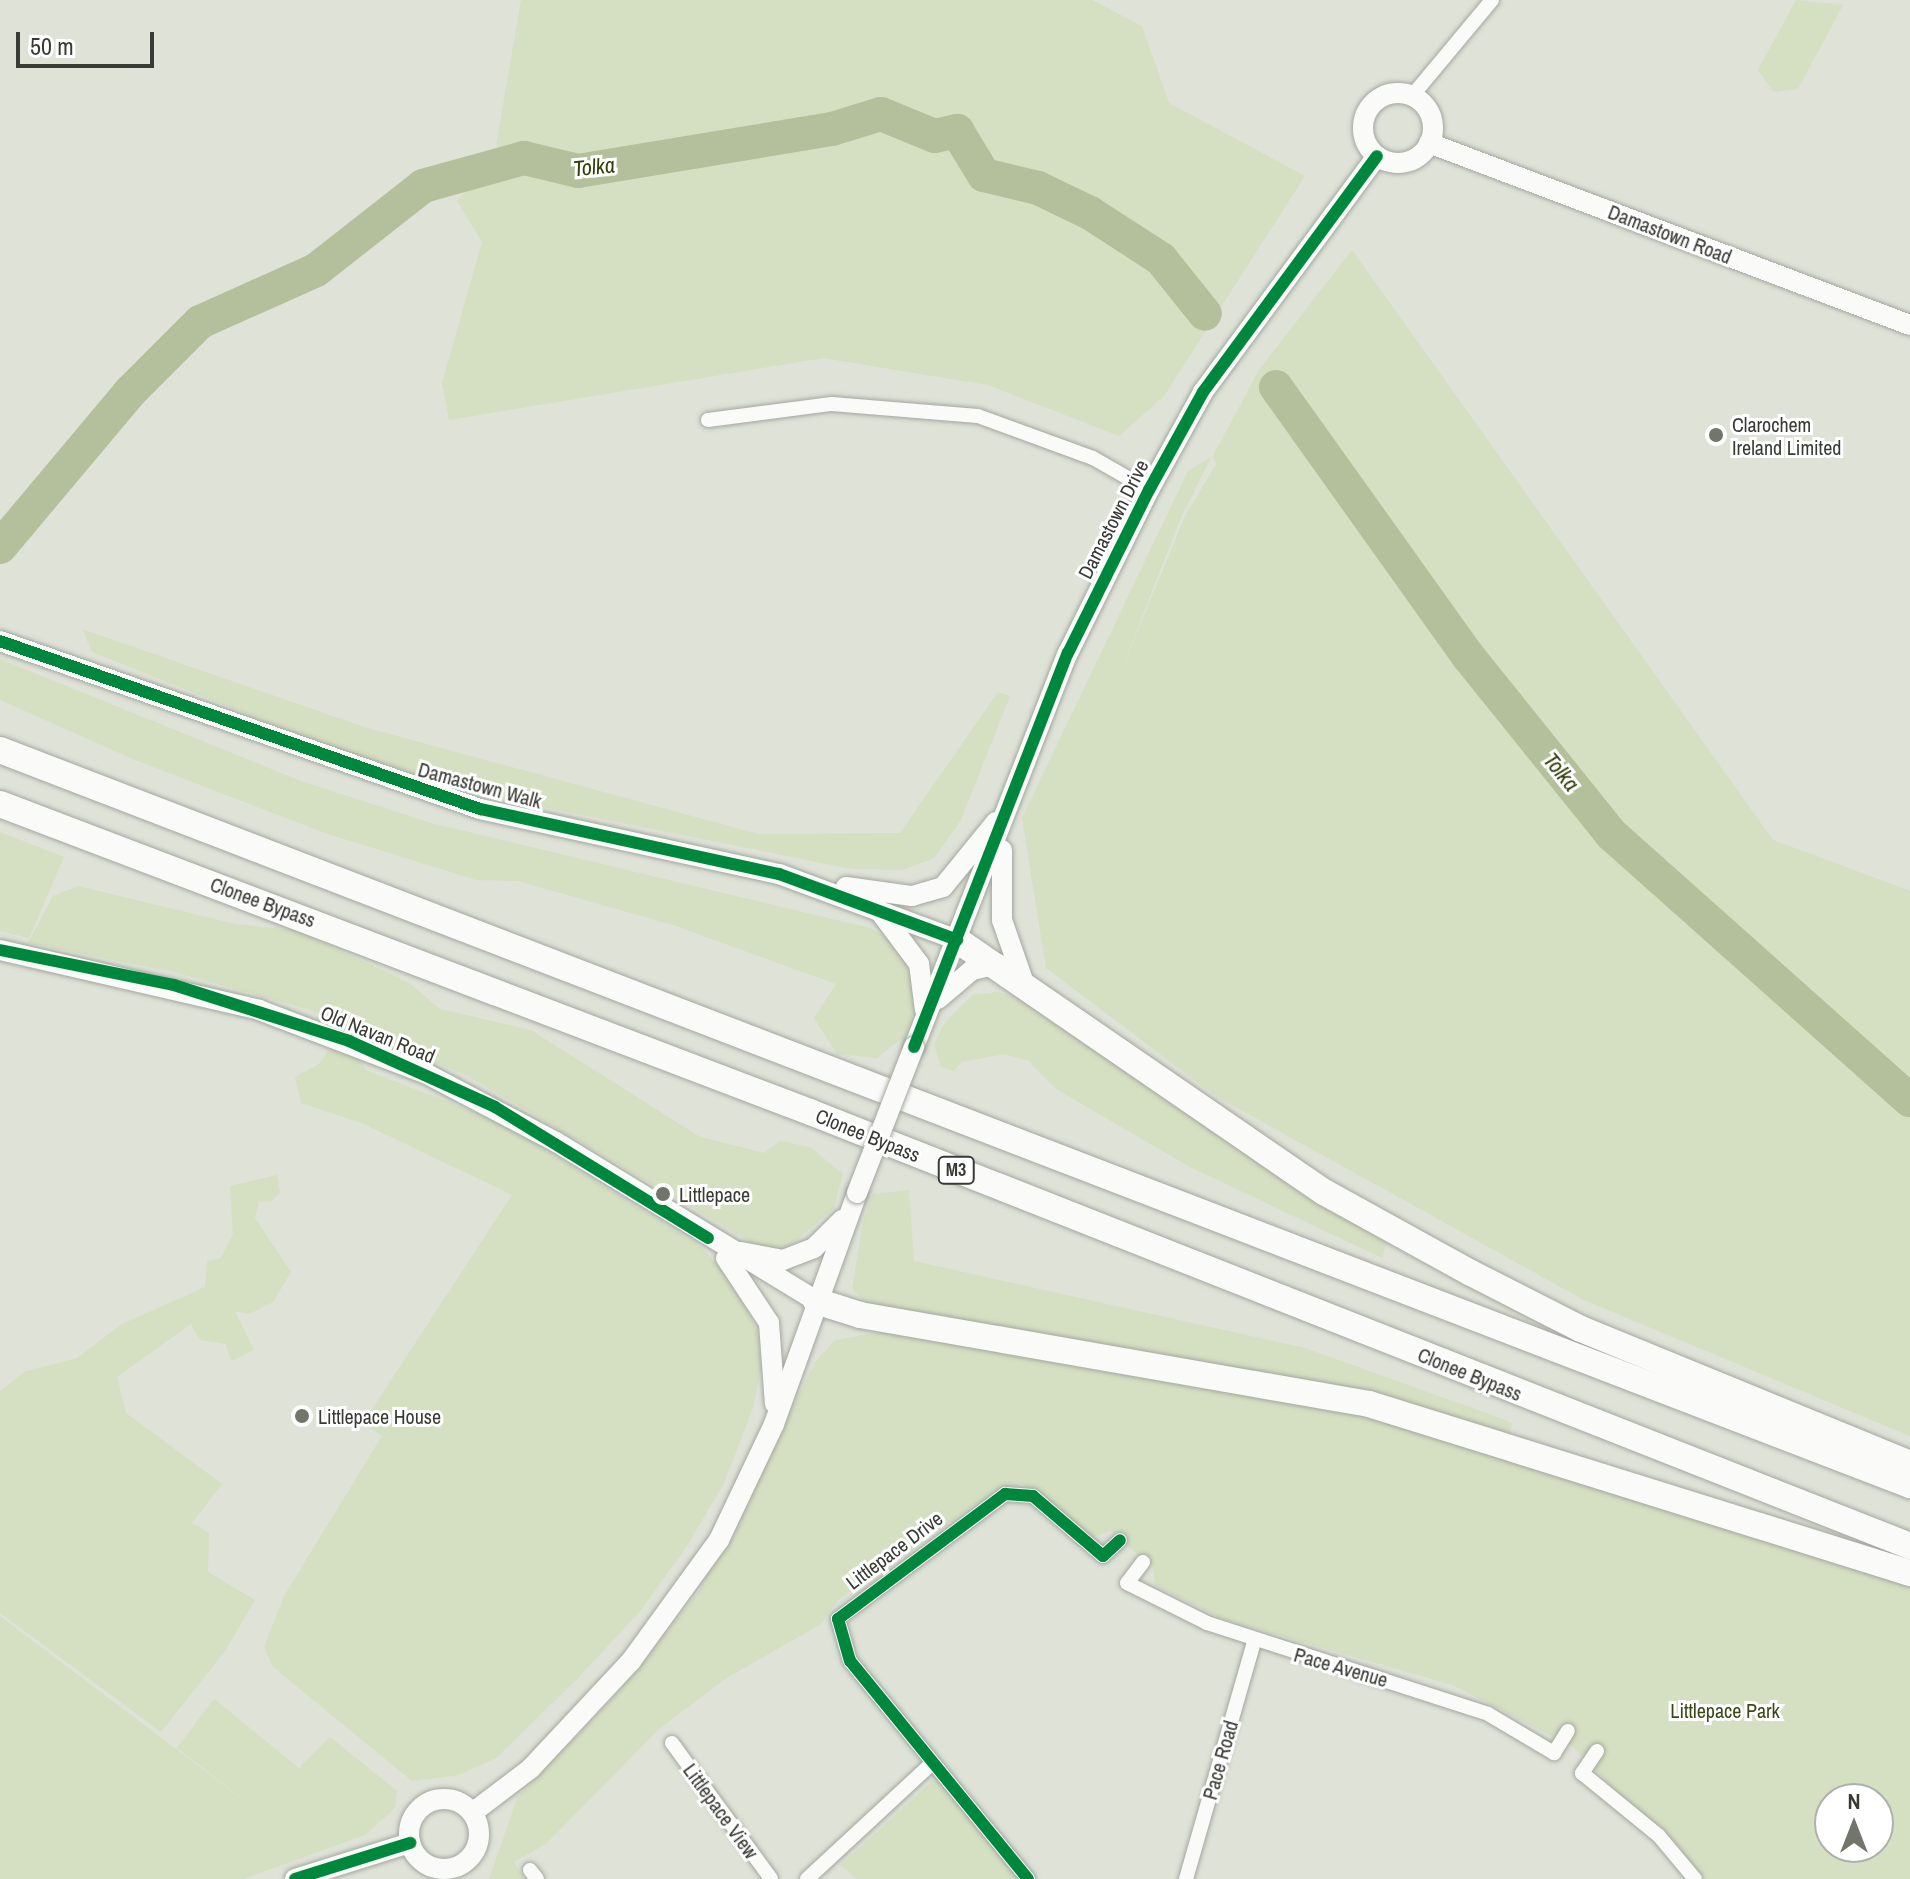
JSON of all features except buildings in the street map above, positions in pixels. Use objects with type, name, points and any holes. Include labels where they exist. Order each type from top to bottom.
[{"type":"highway","name":"M3","points":[[0,750],[1910,1485]]},
{"type":"highway","name":"Clonee Bypass","points":[[0,804],[751,1089],[1910,1546]]},
{"type":"highway","points":[[957,940],[998,964],[1324,1192],[1471,1273],[1581,1329],[1910,1464]]},
{"type":"highway","points":[[816,1301],[860,1315],[1369,1404],[1910,1573]]},
{"type":"street","points":[[1412,96],[1492,0]]},
{"type":"street","points":[[1392,93],[1412,96],[1432,121],[1429,143],[1406,162],[1377,156],[1365,140],[1367,111],[1392,93]]},
{"type":"street","name":"Damastown Road","points":[[1429,143],[1910,325]]},
{"type":"street","name":"Damastown Drive","points":[[472,1813],[530,1769],[679,1603],[744,1496],[774,1424],[849,1213],[1068,653],[1149,490],[1203,392],[1377,156]]},
{"type":"street","points":[[708,420],[832,404],[978,416],[1080,452],[1149,490]]},
{"type":"street","name":"Damastown Walk","points":[[0,641],[480,809],[779,874],[957,940]]},
{"type":"street","points":[[779,874],[884,895],[926,894],[957,876],[1011,803]]},
{"type":"street","points":[[1011,803],[998,896],[1024,983]]},
{"type":"street","points":[[878,909],[919,964],[927,1015]]},
{"type":"street","name":"Old Navan Road","points":[[0,950],[174,985],[349,1041],[495,1107],[816,1301]]},
{"type":"street","points":[[927,1015],[955,980],[998,964]]},
{"type":"street","points":[[708,1238],[783,1260],[814,1248],[849,1213]]},
{"type":"street","name":"Old Navan Road","points":[[708,1238],[745,1278],[769,1323],[774,1424]]},
{"type":"street","name":"Littlepace Drive","points":[[1028,1879],[931,1764],[850,1661],[838,1619],[1005,1494],[1033,1496],[1103,1556],[1120,1540]]},
{"type":"street","name":"Pace Avenue","points":[[1143,1562],[1127,1583],[1254,1642],[1488,1714],[1554,1753],[1568,1731]]},
{"type":"street","name":"Pace Road","points":[[1186,1879],[1254,1642]]},
{"type":"street","name":"Littlepace View","points":[[672,1743],[771,1879]]},
{"type":"street","points":[[1597,1751],[1582,1773],[1659,1836],[1695,1879]]},
{"type":"street","points":[[807,1879],[931,1764]]},
{"type":"street","points":[[446,1799],[472,1813],[479,1837],[465,1872],[431,1867],[410,1843],[411,1822],[425,1805],[446,1799]]},
{"type":"street","points":[[295,1879],[410,1843]]},
{"type":"green space","points":[[521,0],[1092,0],[1142,26],[1169,103],[1305,176],[1164,396],[1119,436],[988,385],[823,358],[449,420],[442,383],[482,242],[457,201],[468,187],[507,171],[541,174],[549,157],[496,146]]},
{"type":"green space","points":[[1796,0],[1843,5],[1798,89],[1774,92],[1758,70]]},
{"type":"green space","points":[[1352,250],[1773,840],[1910,891],[1910,1092],[1888,1079],[1749,939],[1708,915],[1607,808],[1584,824],[1910,1109],[1910,1436],[1584,1300],[1214,1095],[1046,968],[1022,818],[1188,471],[1212,457],[1182,515],[1115,686],[1185,516],[1217,463],[1212,456],[1259,370]]},
{"type":"green space","points":[[82,629],[364,727],[758,834],[900,833],[998,692],[1010,696],[961,820],[934,858],[903,870],[852,869],[488,796],[325,745],[92,652]]},
{"type":"green space","points":[[0,659],[301,781],[431,823],[870,928],[897,944],[913,982],[914,1010],[905,1036],[877,1058],[837,1054],[814,1018],[836,984],[673,925],[518,881],[476,880],[325,833],[135,760],[0,700]]},
{"type":"green space","points":[[0,832],[64,857],[29,938],[0,931]]},
{"type":"green space","points":[[78,886],[235,924],[298,931],[408,982],[440,1009],[531,1030],[700,1137],[764,1153],[780,1141],[810,1147],[843,1174],[834,1208],[786,1249],[764,1250],[468,1076],[307,1009],[174,972],[28,943],[53,896]]},
{"type":"green space","points":[[998,992],[1036,1004],[1375,1228],[1386,1245],[1382,1258],[1190,1167],[1056,1089],[1029,1061],[1004,1054],[962,1062],[954,1071],[941,1067],[934,1044],[944,1024],[972,995]]},
{"type":"green space","points":[[331,1046],[356,1054],[366,1070],[502,1123],[700,1246],[729,1277],[758,1331],[761,1367],[753,1408],[724,1483],[687,1546],[641,1610],[579,1677],[496,1758],[459,1775],[412,1781],[273,1667],[264,1647],[284,1596],[382,1436],[363,1423],[512,1195],[362,1123],[301,1103],[295,1077],[319,1064]]},
{"type":"green space","points":[[277,1175],[280,1192],[271,1202],[259,1201],[255,1218],[291,1272],[273,1302],[249,1314],[235,1311],[254,1350],[231,1361],[226,1344],[200,1340],[191,1324],[117,1377],[126,1413],[222,1484],[192,1523],[209,1533],[208,1572],[255,1600],[225,1651],[161,1732],[0,1613],[0,1391],[24,1372],[77,1358],[122,1324],[205,1287],[207,1261],[221,1258],[233,1234],[230,1186]]},
{"type":"green space","points":[[909,1190],[914,1261],[1305,1348],[1512,1423],[1509,1438],[1299,1381],[868,1304],[852,1289],[863,1221],[873,1194]]},
{"type":"green space","name":"Littlepace Park","points":[[894,1330],[1374,1417],[1910,1584],[1910,1879],[1703,1879],[1573,1747],[1452,1685],[1223,1619],[1155,1586],[1153,1567],[1111,1531],[1089,1538],[1022,1484],[976,1504],[838,1600],[821,1624],[725,1679],[659,1729],[546,1844],[514,1862],[525,1879],[489,1879],[518,1796],[614,1697],[699,1591],[815,1362],[835,1340]]},
{"type":"green space","points":[[0,1616],[270,1820],[177,1748],[214,1699],[299,1768],[330,1737],[397,1791],[395,1808],[365,1835],[244,1879],[0,1879]]},
{"type":"green space","points":[[939,1775],[1022,1879],[856,1879],[841,1865]]},
{"type":"waterway","name":"Tolka","points":[[0,547],[130,392],[200,322],[316,270],[423,186],[524,158],[578,171],[832,129],[881,114],[935,136],[957,131],[984,175],[1038,188],[1090,213],[1161,259],[1205,314]]},
{"type":"waterway","name":"Tolka","points":[[1276,387],[1468,656],[1611,834],[1910,1100]]},
{"type":"cycle path","points":[[914,1047],[1068,653],[1149,490],[1203,392],[1377,156]]},
{"type":"cycle path","points":[[0,641],[480,809],[779,874],[957,940]]},
{"type":"cycle path","points":[[0,950],[174,985],[349,1041],[495,1107],[708,1238]]},
{"type":"cycle path","points":[[1028,1879],[850,1661],[838,1619],[1005,1494],[1033,1496],[1103,1556],[1120,1540]]},
{"type":"cycle path","points":[[295,1879],[410,1843]]},
{"type":"place","name":"Clarochem Ireland Limited","points":[[1716,435]]},
{"type":"place","name":"Littlepace","points":[[663,1194]]},
{"type":"place","name":"Littlepace House","points":[[302,1416]]}]
